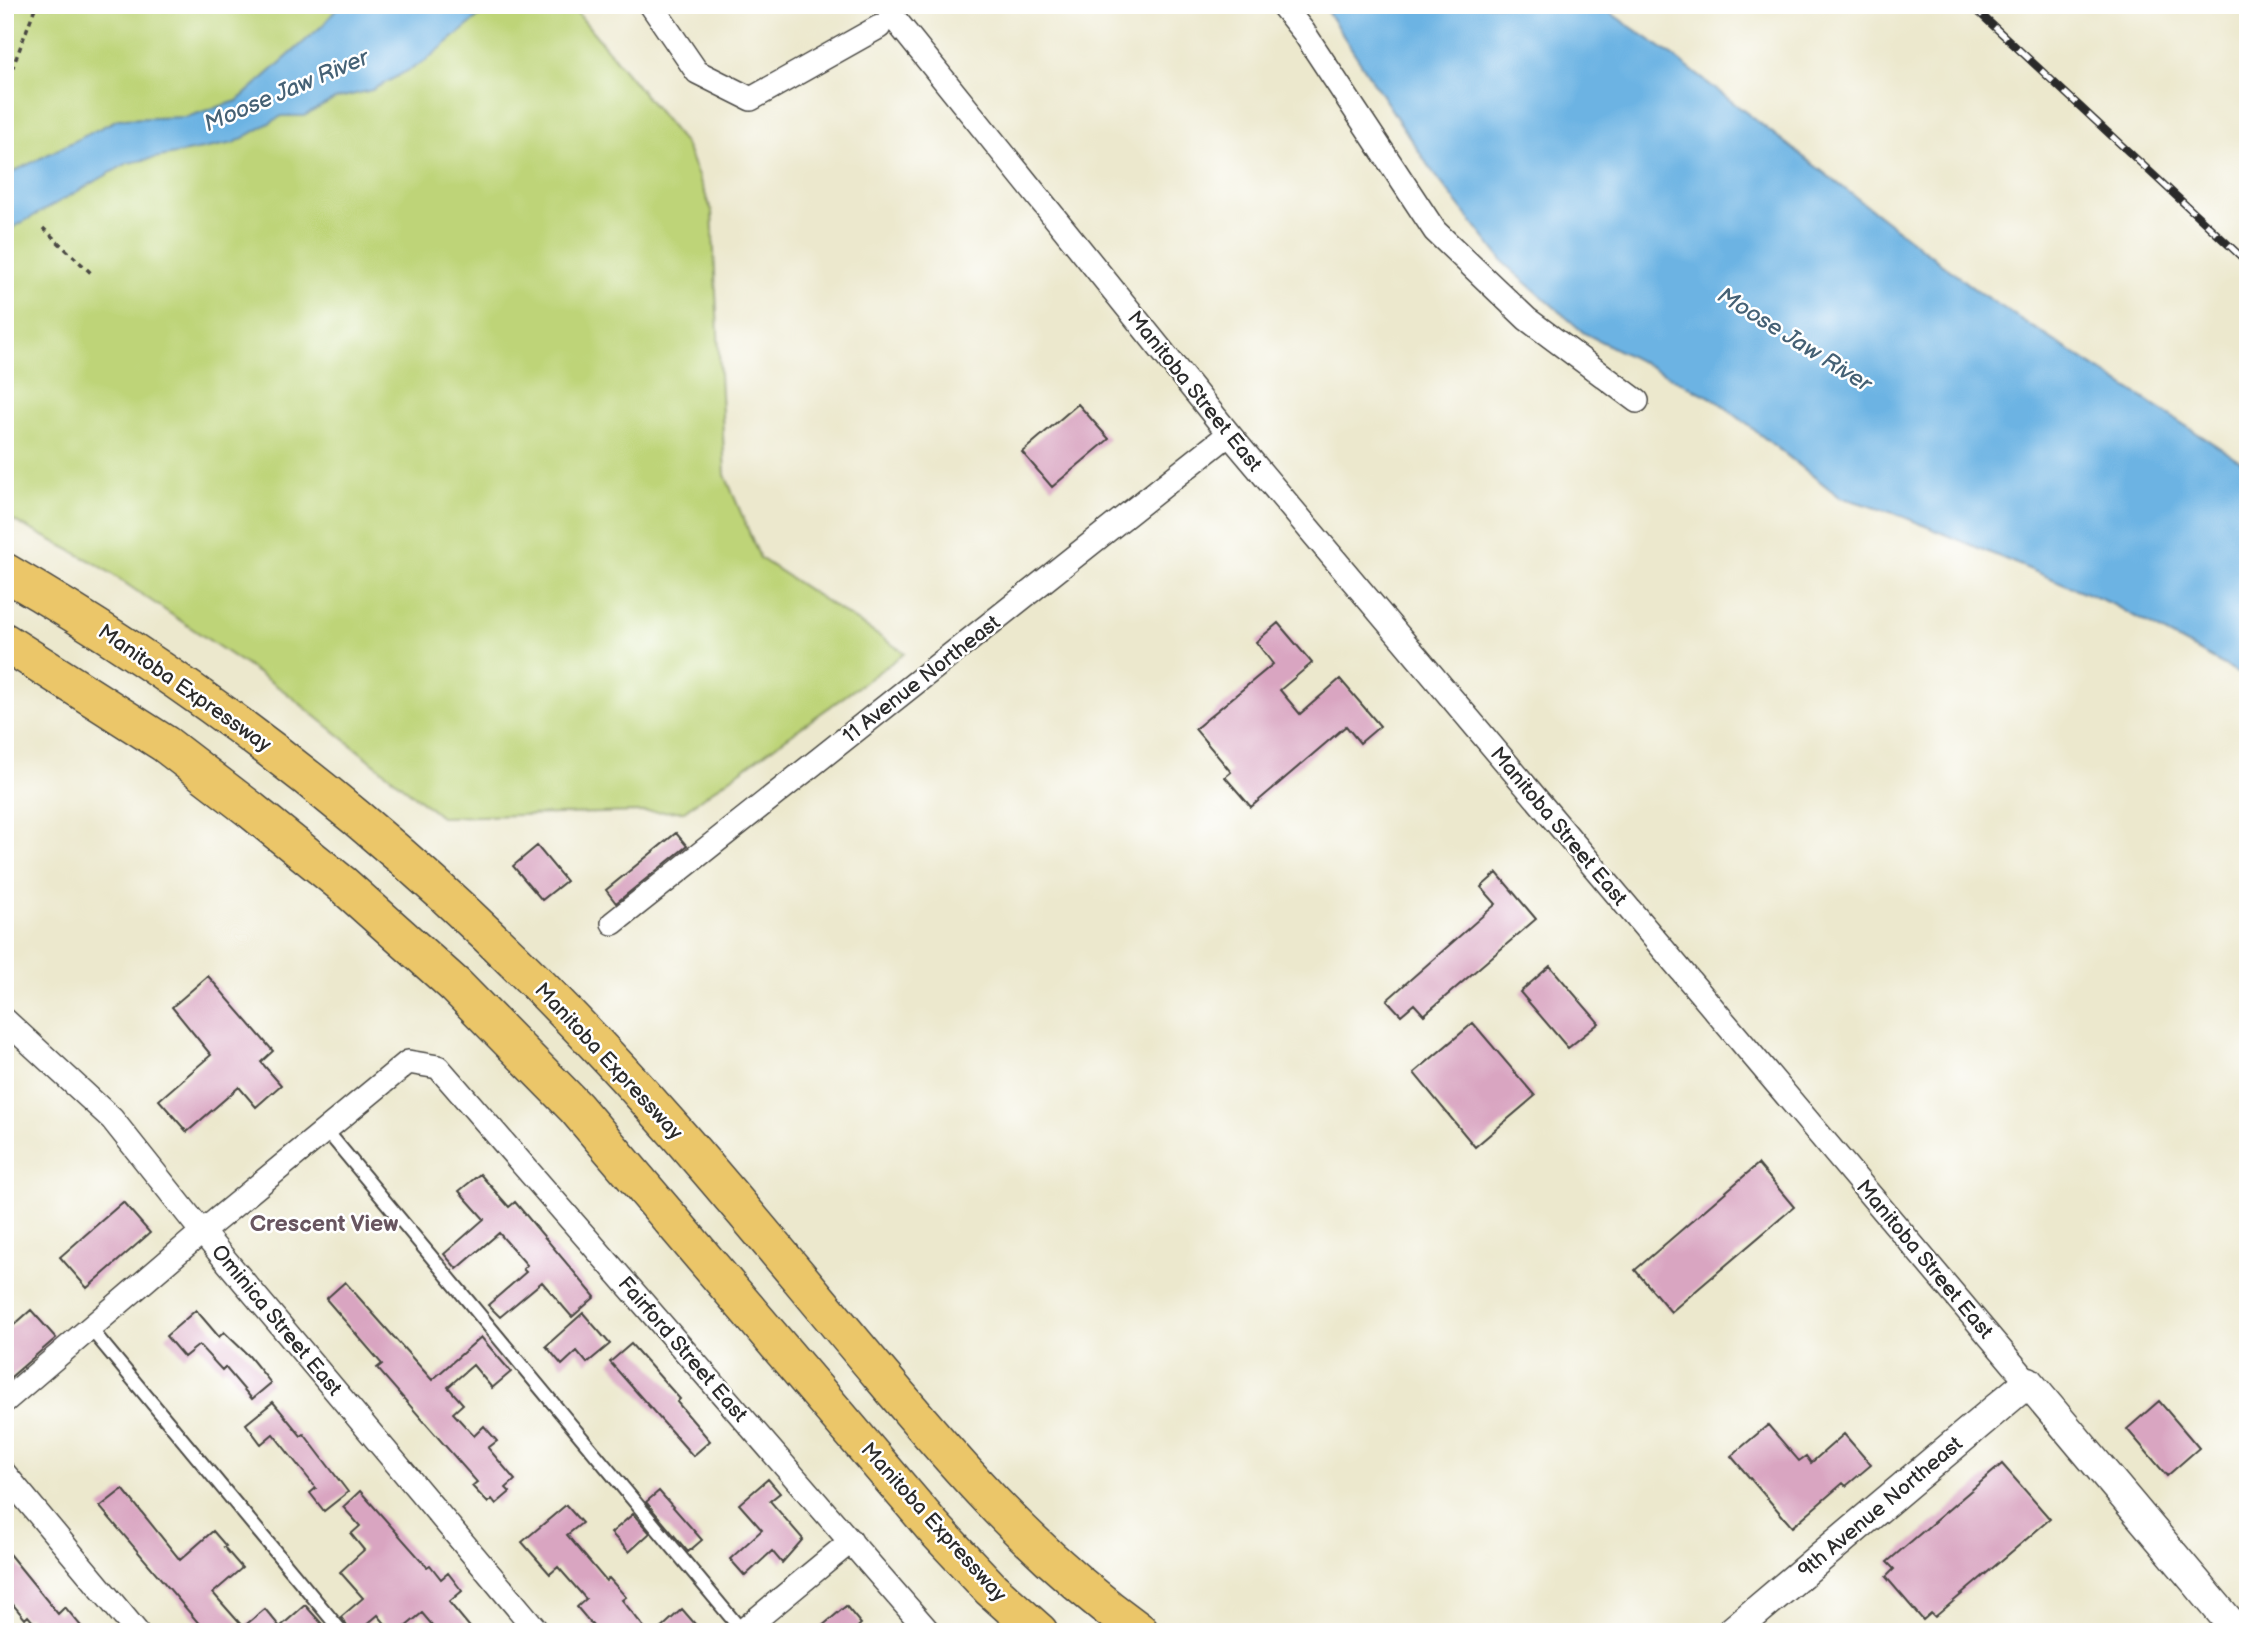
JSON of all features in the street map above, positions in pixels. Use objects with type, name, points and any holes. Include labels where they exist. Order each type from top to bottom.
[{"type":"main road","name":"Manitoba Expressway","points":[[5,572],[100,627],[206,699],[309,777],[465,913],[568,1013],[667,1122],[970,1481],[1059,1568],[1140,1632]]},
{"type":"main road","name":"Manitoba Expressway","points":[[5,642],[165,744],[341,883],[456,986],[576,1108],[932,1526],[990,1589],[1039,1632]]},
{"type":"street","name":"Manitoba Street East","points":[[651,5],[697,72],[751,99],[885,20],[1229,434],[2028,1382],[2226,1628]]},
{"type":"street","points":[[1282,5],[1303,31],[1435,231],[1527,319],[1637,401]]},
{"type":"street","name":"11 Avenue Northeast","points":[[613,923],[1229,434]]},
{"type":"street","name":"Ominica Street East","points":[[5,1020],[112,1119],[202,1232],[538,1632]]},
{"type":"street","name":"Fairford Street East","points":[[326,1130],[408,1062],[438,1067],[929,1632]]},
{"type":"street","points":[[5,1401],[326,1130]]},
{"type":"street","name":"9th Avenue Northeast","points":[[1732,1632],[2028,1382]]},
{"type":"street","points":[[5,1474],[137,1632]]},
{"type":"street","points":[[742,1631],[851,1541]]},
{"type":"lane","points":[[326,1130],[742,1631]]},
{"type":"lane","points":[[90,1328],[342,1632]]},
{"type":"path","points":[[5,88],[36,5]]},
{"type":"path","points":[[43,228],[92,274]]},
{"type":"green space","points":[[5,5],[571,5],[685,144],[712,211],[725,475],[760,558],[905,653],[684,811],[441,817],[284,691],[97,564],[5,516]]},
{"type":"water","name":"Moose Jaw River","points":[[340,5],[493,5],[424,62],[372,90],[335,99],[304,116],[282,116],[234,143],[128,163],[5,232],[5,176],[118,119],[186,117],[237,101],[323,25]]},
{"type":"water","name":"Moose Jaw River","points":[[1323,5],[1599,5],[1673,56],[1977,291],[2248,466],[2248,678],[2110,603],[1897,514],[1840,497],[1716,400],[1584,333],[1506,265],[1429,167]]},
{"type":"building","points":[[1078,404],[1109,439],[1052,487],[1022,452]]},
{"type":"building","points":[[1278,623],[1312,663],[1280,690],[1300,714],[1340,679],[1380,726],[1360,743],[1346,726],[1251,807],[1225,777],[1231,772],[1195,729],[1273,664],[1256,642]]},
{"type":"building","points":[[676,833],[687,846],[616,903],[606,890]]},
{"type":"building","points":[[537,846],[566,881],[542,900],[513,866]]},
{"type":"building","points":[[1497,873],[1536,919],[1424,1015],[1414,1004],[1401,1015],[1387,1000],[1496,904],[1481,887]]},
{"type":"building","points":[[1550,966],[1599,1023],[1568,1048],[1520,992]]},
{"type":"building","points":[[208,976],[273,1051],[261,1062],[281,1085],[256,1107],[239,1087],[187,1132],[159,1100],[211,1055],[172,1007]]},
{"type":"building","points":[[1473,1023],[1535,1096],[1475,1147],[1414,1073]]},
{"type":"building","points":[[1758,1164],[1794,1207],[1671,1312],[1635,1270]]},
{"type":"building","points":[[480,1174],[509,1207],[515,1202],[595,1297],[572,1317],[542,1282],[500,1317],[488,1305],[526,1272],[523,1269],[527,1265],[499,1233],[457,1269],[444,1254],[484,1219],[459,1191]]},
{"type":"building","points":[[123,1202],[150,1233],[87,1288],[60,1257]]},
{"type":"building","points":[[345,1282],[432,1380],[481,1337],[511,1372],[492,1388],[473,1365],[448,1387],[463,1404],[453,1413],[474,1436],[484,1426],[497,1441],[488,1448],[515,1480],[506,1488],[510,1492],[496,1504],[492,1499],[488,1503],[472,1486],[477,1482],[377,1368],[382,1364],[326,1299]]},
{"type":"building","points":[[31,1310],[56,1338],[5,1382],[5,1333]]},
{"type":"building","points":[[196,1310],[219,1337],[224,1332],[249,1356],[271,1383],[252,1399],[225,1367],[222,1370],[199,1345],[184,1357],[166,1336]]},
{"type":"building","points":[[583,1313],[610,1344],[587,1363],[577,1351],[562,1365],[546,1346]]},
{"type":"building","points":[[631,1344],[680,1399],[677,1402],[710,1441],[693,1456],[610,1362]]},
{"type":"building","points":[[2159,1401],[2199,1448],[2167,1476],[2127,1429]]},
{"type":"building","points":[[273,1402],[301,1436],[304,1434],[348,1492],[324,1511],[310,1493],[316,1488],[273,1434],[261,1444],[246,1424]]},
{"type":"building","points":[[1768,1425],[1799,1461],[1806,1456],[1811,1463],[1844,1434],[1871,1465],[1846,1486],[1843,1483],[1792,1527],[1731,1456]]},
{"type":"building","points":[[2002,1464],[2050,1519],[1935,1617],[1931,1613],[1923,1620],[1886,1577],[1894,1569],[1887,1562]]},
{"type":"building","points":[[768,1479],[780,1493],[770,1501],[803,1539],[782,1563],[772,1551],[745,1576],[730,1559],[762,1530],[739,1504]]},
{"type":"building","points":[[123,1489],[180,1560],[213,1531],[242,1568],[213,1593],[243,1627],[265,1609],[280,1627],[305,1605],[322,1624],[313,1632],[206,1632],[100,1507]]},
{"type":"building","points":[[360,1491],[427,1567],[430,1565],[441,1579],[448,1573],[462,1591],[449,1602],[474,1632],[438,1632],[422,1613],[399,1632],[392,1632],[378,1615],[358,1632],[351,1632],[341,1617],[363,1598],[340,1572],[364,1550],[351,1534],[360,1526],[343,1507]]},
{"type":"building","points":[[659,1491],[702,1540],[688,1552],[646,1502]]},
{"type":"building","points":[[566,1505],[582,1523],[567,1535],[606,1581],[609,1578],[626,1597],[622,1600],[648,1632],[598,1632],[577,1607],[586,1599],[558,1567],[550,1574],[522,1542]]},
{"type":"building","points":[[633,1514],[650,1533],[629,1552],[611,1533]]},
{"type":"building","points":[[5,1549],[58,1614],[65,1607],[86,1632],[37,1632],[39,1629],[28,1616],[25,1619],[5,1595]]},
{"type":"building","points":[[846,1606],[861,1624],[852,1632],[815,1632]]},
{"type":"building","points":[[682,1609],[702,1632],[657,1632]]},
{"type":"railway","points":[[1971,5],[2248,263]]},
{"type":"district","name":"Crescent View","points":[[324,1223]]}]
